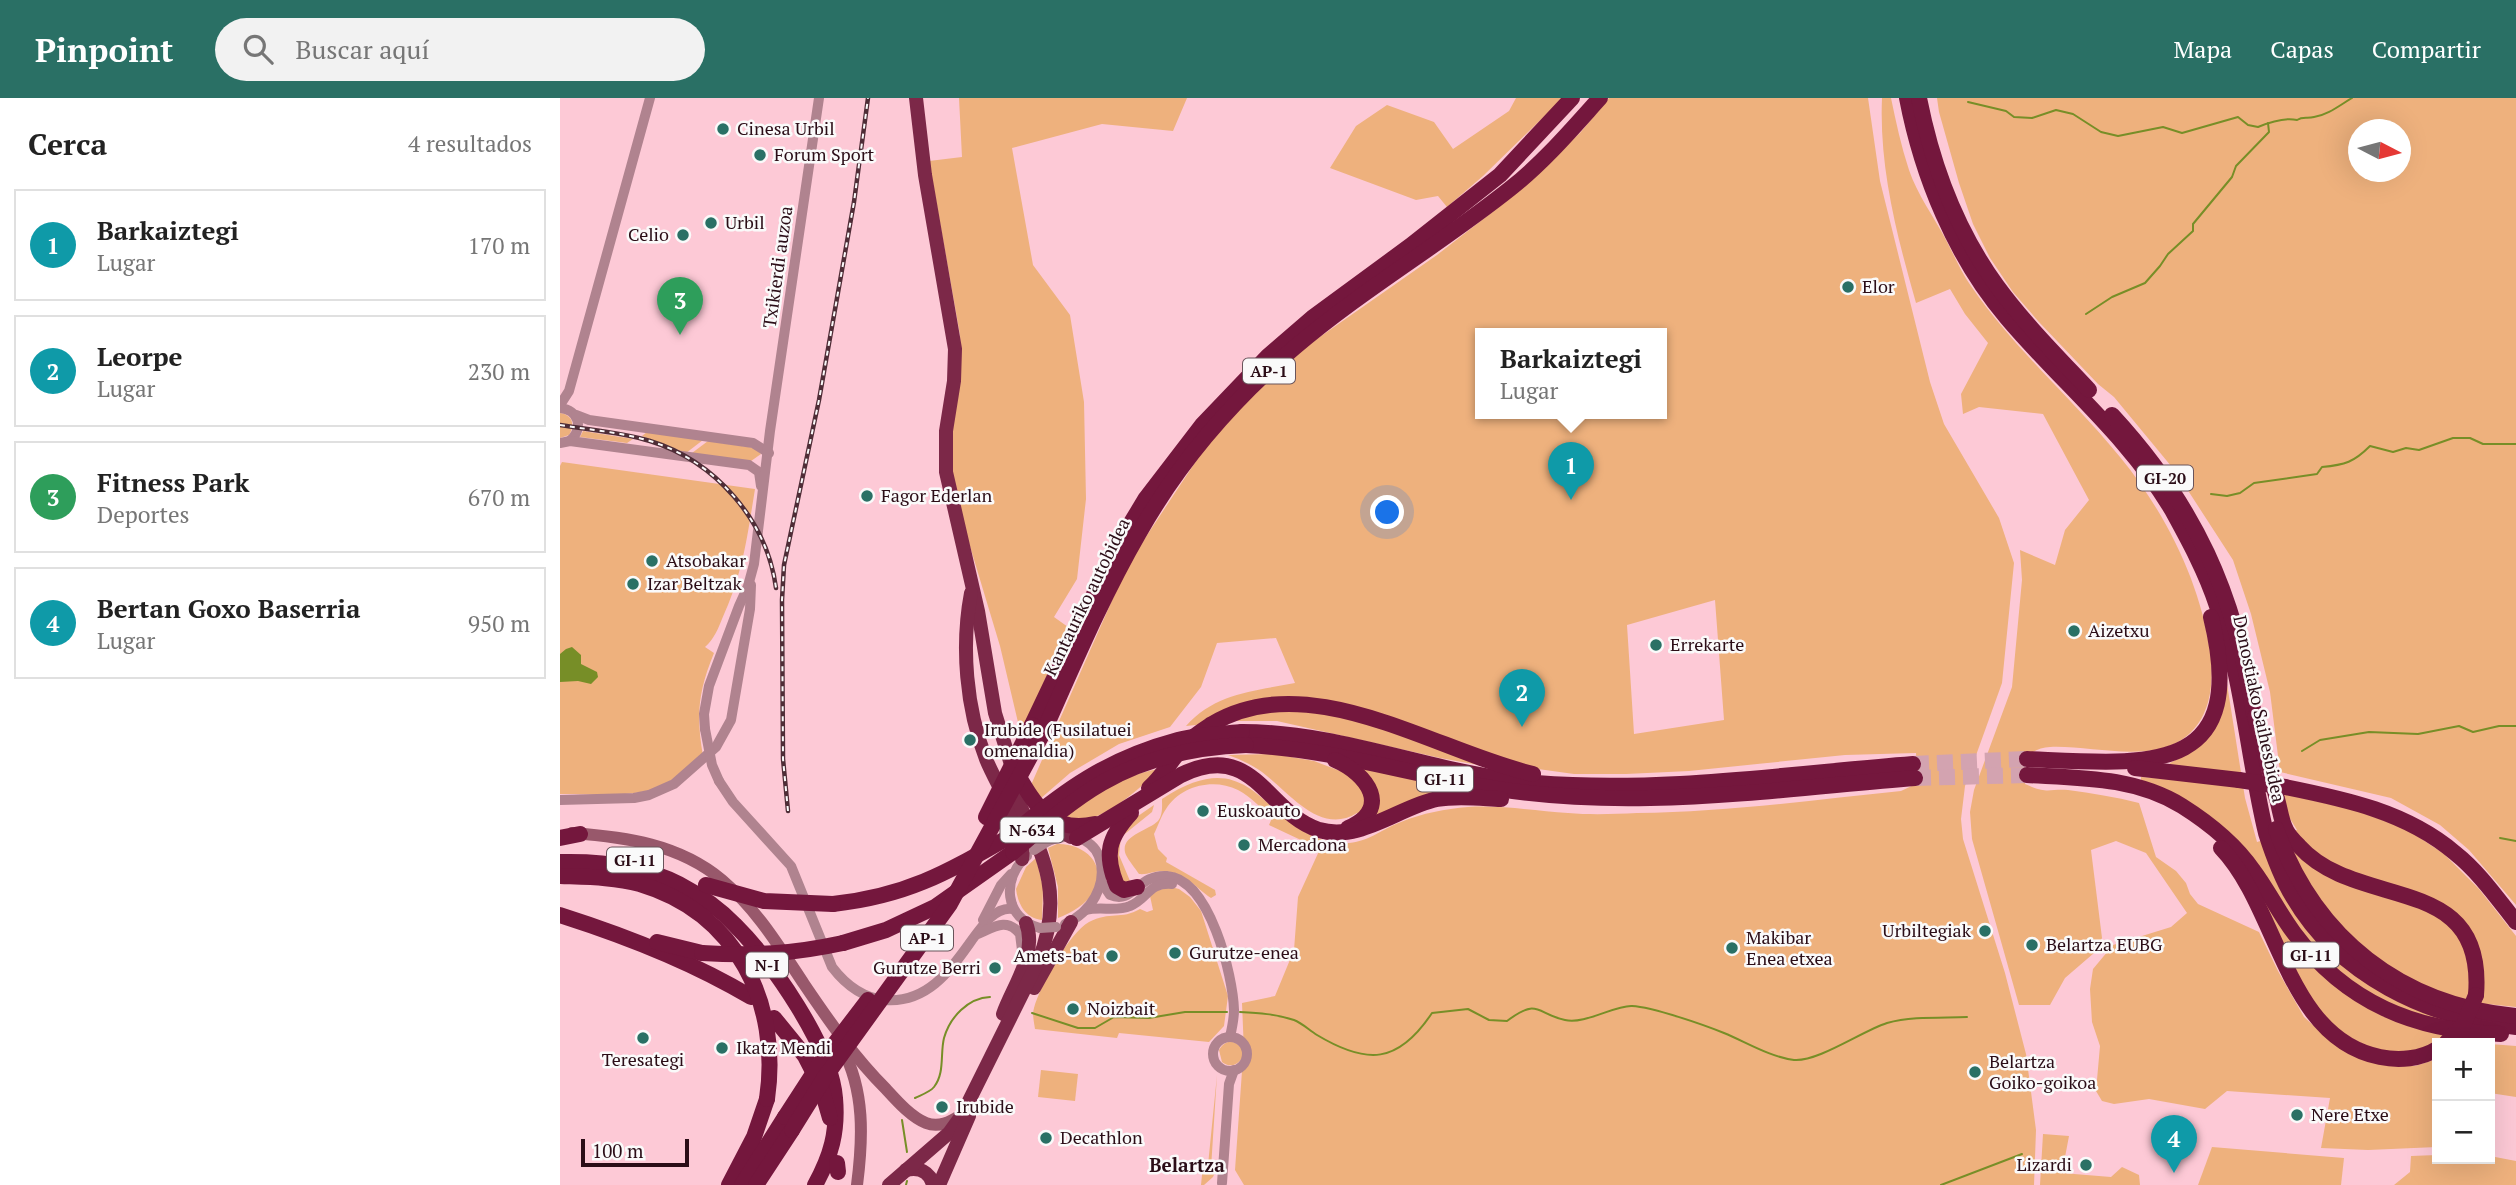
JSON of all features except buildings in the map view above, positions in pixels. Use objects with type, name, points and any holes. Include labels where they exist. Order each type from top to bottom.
[{"type":"highway","name":"N-634","points":[[916,98],[925,175],[955,349],[954,381],[946,431],[946,472],[972,588],[985,711],[1000,759],[1046,863],[1051,901],[1043,948],[967,1111]]},
{"type":"highway","name":"Kantauriko autobidea","points":[[1037,729],[1117,547],[1146,498],[1202,425],[1268,356],[1312,318],[1500,175],[1572,98]]},
{"type":"highway","name":"Kantauriko autobidea","points":[[742,1185],[825,1077],[950,904],[1135,540],[1180,471],[1209,434],[1265,375],[1303,341],[1513,187],[1565,138],[1600,98]]},
{"type":"highway","name":"Donostiako Saihesbidea","points":[[1907,98],[1929,179],[1954,236],[1985,289],[2006,317],[2144,468],[2171,508],[2198,560],[2218,607],[2225,633],[2242,705],[2266,833],[2293,898],[2322,934],[2350,962],[2380,985],[2456,1017],[2516,1027]]},
{"type":"highway","name":"Donostiako Saihesbidea","points":[[1919,98],[1934,157],[1953,207],[1997,285],[2036,334],[2151,459],[2170,485],[2202,540],[2217,573],[2238,634],[2275,829],[2297,878],[2327,921],[2364,958],[2407,985],[2454,1004],[2516,1016]]},
{"type":"highway","points":[[2077,762],[2160,758],[2189,746],[2208,726],[2217,705],[2220,675],[2216,640],[2199,576],[2198,560]]},
{"type":"highway","points":[[972,588],[983,636],[995,713],[1009,762],[1031,806],[1045,821],[1074,837],[1127,811],[1192,770],[1214,766],[1247,775],[1296,816],[1311,826],[1326,831],[1364,828],[1414,806],[1440,799],[1478,797],[1600,804],[1646,799]]},
{"type":"highway","points":[[972,588],[967,616],[970,695],[985,757],[1022,839],[1019,854]]},
{"type":"highway","points":[[1100,858],[1102,844],[1109,830],[1154,784],[1184,745],[1210,726],[1248,709],[1270,705],[1308,706],[1358,716],[1520,771],[1580,784]]},
{"type":"highway","points":[[2255,717],[2286,830],[2314,861],[2350,880],[2423,901],[2452,918],[2462,931],[2473,954],[2477,979],[2476,995],[2464,1024],[2451,1038]]},
{"type":"highway","name":"GI-11","points":[[560,915],[624,936],[702,953],[754,956],[783,954],[843,943],[886,930],[935,907],[1019,854],[1063,809],[1102,783],[1185,752],[1211,747],[1244,738],[1272,732],[1320,739],[1483,776],[1536,783],[1643,785],[1914,771],[1646,799],[1548,795],[1486,788],[1244,738]]},
{"type":"highway","points":[[1313,751],[1355,771],[1362,776],[1370,790],[1367,812],[1359,823],[1343,831]]},
{"type":"highway","points":[[1009,762],[1032,800],[1054,821],[1078,826],[1104,822]]},
{"type":"highway","name":"GI-11","points":[[2516,922],[2476,872],[2454,851],[2410,823],[2350,800],[2239,780],[2077,762],[2027,767],[2136,785],[2181,805],[2211,825],[2252,868],[2292,931],[2315,959],[2349,989],[2386,1011],[2421,1023],[2472,1033],[2516,1034]]},
{"type":"highway","points":[[2158,794],[2205,831],[2229,856],[2313,1013],[2335,1035],[2360,1051],[2387,1059],[2416,1058],[2432,1051]]},
{"type":"highway","points":[[1127,811],[1114,832],[1109,851],[1117,886],[1124,890],[1136,887]]},
{"type":"highway","points":[[560,838],[580,834]]},
{"type":"highway","name":"GI-11","points":[[560,855],[598,854],[626,858],[764,901],[833,904],[880,897],[1019,854]]},
{"type":"highway","name":"N-I","points":[[560,862],[625,866],[677,883],[720,911],[752,944],[805,1020],[831,1071],[836,1100],[832,1149],[815,1185]]},
{"type":"highway","name":"N-I","points":[[560,876],[604,877],[639,884],[664,894],[691,909],[714,927],[732,947],[749,974],[761,999],[769,1032],[771,1062],[767,1099],[754,1137],[729,1185]]},
{"type":"highway","name":"N-634","points":[[890,1184],[948,1133],[967,1111],[1071,922]]},
{"type":"highway","name":"N-634","points":[[939,1185],[1030,945],[1033,926]]},
{"type":"highway","points":[[624,936],[694,966],[751,997]]},
{"type":"highway","points":[[774,1018],[805,1056],[821,1087],[831,1123]]},
{"type":"highway","name":"N-634","points":[[976,1087],[988,1066]]},
{"type":"highway","name":"Kantauriko autobidea","points":[[756,1185],[788,1123]]},
{"type":"highway","points":[[906,1170],[920,1170],[929,1175],[933,1185]]},
{"type":"main road","points":[[560,833],[653,843],[697,863],[720,879],[759,916],[844,1050],[855,1078],[861,1117],[858,1185]]},
{"type":"main road","points":[[802,982],[845,1044],[870,1073],[915,1116],[937,1125],[950,1122],[967,1111]]},
{"type":"street","points":[[565,442],[749,465],[757,463],[769,447],[589,420],[560,406],[569,391],[649,98]]},
{"type":"street","name":"Txikierdi auzoa","points":[[750,581],[760,528],[819,98]]},
{"type":"street","points":[[565,442],[578,432],[576,415]]},
{"type":"street","points":[[739,606],[761,481],[759,472],[749,465]]},
{"type":"street","points":[[750,581],[709,685],[704,713],[712,765],[733,802],[796,874],[832,967],[850,985],[876,999],[906,998],[929,988],[941,980],[976,935],[993,913],[1005,908],[1013,909],[1033,926],[1056,927],[1071,922],[1094,901],[1102,883],[1100,858],[1091,846],[1074,837],[1048,841],[1019,854],[976,935]]},
{"type":"street","points":[[560,800],[634,798],[649,795],[674,784],[716,747],[729,727],[733,709],[750,609],[750,581]]},
{"type":"street","points":[[1013,909],[1009,890],[1019,854]]},
{"type":"street","points":[[1102,883],[1110,895],[1119,898],[1129,896],[1136,887],[1152,878],[1169,876],[1183,882],[1194,893],[1211,917],[1226,968],[1234,1010],[1230,1037]]},
{"type":"street","points":[[1086,910],[1131,906],[1147,891],[1161,884],[1175,884],[1194,893]]},
{"type":"street","points":[[976,935],[1003,924],[1012,926],[1020,934],[1022,950],[1012,991]]},
{"type":"street","points":[[1230,1037],[1240,1041],[1246,1049],[1243,1065],[1230,1070],[1216,1062],[1213,1052],[1221,1040],[1230,1037]]},
{"type":"street","points":[[1222,1184],[1230,1070]]},
{"type":"shaded area","points":[[959,98],[1187,98],[1173,131],[1102,124],[1012,148],[1033,265],[1070,315],[1084,402],[1086,499],[1077,579],[1054,617],[1068,627],[1021,735],[1000,646],[954,493],[949,457],[961,370],[960,335],[929,161],[962,157]]},
{"type":"shaded area","points":[[1516,98],[1563,98],[1447,207],[1438,196],[1416,200],[1330,168],[1356,126],[1387,105],[1434,122],[1453,149],[1509,111]]},
{"type":"shaded area","points":[[1609,98],[1868,98],[1880,181],[1930,382],[1944,424],[1999,518],[2014,563],[2002,683],[1965,786],[1961,819],[1963,839],[2005,973],[2026,1054],[2036,1130],[2034,1185],[1244,1185],[1235,1170],[1243,1057],[1237,1064],[1228,1065],[1222,1062],[1219,1050],[1225,1043],[1232,1042],[1239,1045],[1244,1052],[1242,1003],[1275,996],[1294,950],[1298,897],[1320,849],[1269,825],[1272,818],[1238,790],[1209,784],[1189,789],[1172,801],[1154,834],[1158,849],[1167,858],[1166,862],[1215,890],[1216,895],[1211,898],[1176,874],[1159,871],[1139,874],[1126,855],[1126,843],[1158,821],[1162,799],[1195,782],[1220,778],[1241,784],[1295,826],[1316,838],[1351,843],[1418,816],[1468,807],[1506,807],[1585,814],[1670,812],[1901,791],[1918,783],[1916,753],[1845,755],[1689,771],[1574,774],[1538,769],[1501,769],[1277,721],[1233,721],[1186,726],[1197,715],[1222,700],[1250,691],[1295,683],[1276,638],[1217,643],[1201,687],[1170,727],[1119,744],[1070,773],[1040,799],[1031,785],[1128,564],[1204,449],[1249,398],[1304,348],[1437,255],[1500,206],[1580,133]],"holes":[[[1715,600],[1724,720],[1634,734],[1627,625]]]},
{"type":"shaded area","points":[[1882,98],[1891,98],[1912,179],[1967,281],[2024,352],[2102,435],[2152,501],[2189,573],[2205,625],[2211,662],[2210,696],[2202,717],[2188,735],[2174,744],[2140,751],[2067,747],[2040,749],[2025,756],[2025,784],[2043,790],[2077,791],[2139,803],[2156,857],[2176,871],[2198,904],[2259,932],[2304,1017],[2334,1044],[2361,1059],[2389,1066],[2415,1066],[2432,1061],[2432,1147],[2368,1150],[2321,1148],[2330,1098],[2227,1091],[2205,1109],[2149,1099],[2114,1104],[2102,1101],[2096,1091],[2100,1046],[2092,1022],[2090,989],[2093,969],[2113,945],[2171,927],[2187,913],[2146,853],[2116,841],[2091,850],[2102,938],[2094,953],[2065,978],[2050,1005],[2019,1005],[1972,839],[1970,812],[1974,790],[2012,687],[2022,580],[2020,550],[2055,565],[2065,530],[2089,500],[2043,414],[1979,407],[1963,414],[1961,394],[1988,343],[1965,314],[1950,289],[1916,303],[1886,176]]},
{"type":"shaded area","points":[[1937,98],[2516,98],[2516,905],[2469,850],[2440,825],[2391,798],[2280,772],[2270,692],[2251,614],[2233,560],[2176,472],[2114,397],[2098,384],[2013,292],[1990,258],[1973,224],[1959,183]]},
{"type":"shaded area","points":[[560,413],[570,418],[572,428],[569,435],[560,438]]},
{"type":"shaded area","points":[[583,431],[633,439],[627,443],[580,437]]},
{"type":"shaded area","points":[[647,432],[703,440],[686,453],[642,436]]},
{"type":"shaded area","points":[[708,441],[755,448],[761,454],[751,461],[692,453]]},
{"type":"shaded area","points":[[562,462],[755,489],[735,586],[717,630],[705,647],[714,653],[700,704],[703,756],[664,784],[636,793],[560,794]]},
{"type":"shaded area","points":[[572,647],[581,655],[581,664],[597,672],[598,677],[591,684],[578,681],[560,682],[560,654]]},
{"type":"shaded area","points":[[2225,671],[2245,798],[2257,842],[2297,830],[2286,812],[2281,793],[2355,810],[2407,829],[2444,854],[2479,889],[2516,936],[2516,1007],[2487,1004],[2450,1034],[2443,1038],[2432,1038],[2432,1044],[2411,1051],[2395,1052],[2366,1046],[2328,1020],[2307,993],[2279,942],[2229,832],[2188,802],[2141,781],[2141,777],[2171,779],[2170,763],[2197,746],[2214,727],[2219,716]]},
{"type":"shaded area","points":[[1274,754],[1314,761],[1348,774],[1358,766],[1467,791],[1366,821],[1357,813],[1343,819],[1330,819],[1306,809],[1262,772],[1228,755]]},
{"type":"shaded area","points":[[1158,769],[1145,783],[1108,811],[1087,819],[1062,817],[1107,787]]},
{"type":"shaded area","points":[[1154,805],[1152,812],[1121,837],[1119,855],[1130,881],[1120,883],[1114,841],[1125,825]]},
{"type":"shaded area","points":[[1057,844],[1084,851],[1098,872],[1091,896],[1078,908],[1058,918],[1058,887],[1048,848]]},
{"type":"shaded area","points":[[1036,858],[1043,887],[1042,920],[1036,919],[1023,909],[1016,889],[1026,867]]},
{"type":"shaded area","points":[[1171,887],[1190,897],[1201,911],[1228,996],[1224,1026],[1209,1042],[1119,1033],[1117,1038],[1035,1029],[1033,1010],[1042,987],[1064,948],[1081,928],[1103,917],[1127,914],[1140,909],[1147,912],[1153,910],[1150,896],[1154,891]]},
{"type":"shaded area","points":[[2495,1044],[2516,1046],[2516,1097],[2495,1094]]},
{"type":"shaded area","points":[[1041,1070],[1078,1074],[1075,1101],[1038,1097]]},
{"type":"shaded area","points":[[1217,1075],[1211,1168],[1216,1170],[1213,1177],[1201,1185],[1203,1165],[1208,1165]]},
{"type":"shaded area","points":[[2043,1134],[2069,1136],[2062,1173],[2111,1177],[2122,1167],[2139,1175],[2140,1185],[2040,1185]]},
{"type":"shaded area","points":[[2212,1147],[2344,1158],[2341,1185],[2198,1185]]},
{"type":"shaded area","points":[[2432,1155],[2432,1164],[2495,1164],[2495,1157],[2516,1161],[2516,1185],[2394,1185],[2410,1172],[2411,1156]]},
{"type":"waterway","points":[[1968,102],[2006,111],[2014,117],[2032,118],[2056,110],[2073,114],[2101,132],[2118,136],[2163,127],[2182,133],[2238,117],[2248,125],[2258,127],[2282,120],[2319,116],[2352,98]]},
{"type":"waterway","points":[[2086,314],[2112,297],[2145,283],[2168,254],[2193,231],[2193,224],[2232,177],[2236,166],[2269,132],[2268,123]]},
{"type":"waterway","points":[[2211,494],[2227,496],[2240,493],[2254,483],[2317,474],[2322,467],[2343,464],[2354,459],[2370,446],[2393,452],[2406,448],[2419,450],[2453,438],[2470,438],[2483,444],[2516,444]]},
{"type":"waterway","points":[[2302,751],[2320,740],[2369,732],[2418,734],[2459,726],[2473,732],[2499,726],[2516,726]]},
{"type":"waterway","points":[[2500,838],[2516,841]]},
{"type":"waterway","points":[[915,1098],[930,1090],[937,1082],[944,1038],[955,1016],[974,1001],[990,997]]},
{"type":"waterway","points":[[1240,1012],[1294,1020],[1335,1045],[1366,1055],[1394,1050],[1407,1042],[1432,1013],[1468,1009],[1489,1020],[1507,1021],[1525,1010],[1537,1009],[1573,1021],[1632,1006],[1692,1021],[1767,1053],[1794,1060],[1815,1056],[1887,1023],[1917,1018],[1967,1017]]},
{"type":"waterway","points":[[1032,1013],[1078,1028],[1095,1028],[1114,1017],[1149,1018],[1185,1012],[1227,1012]]},
{"type":"waterway","points":[[902,1120],[907,1152]]},
{"type":"waterway","points":[[1941,1185],[2022,1154]]},
{"type":"waterway","points":[[906,1185],[907,1181]]},
{"type":"tunnel","points":[[1913,764],[2027,759]]},
{"type":"tunnel","points":[[1915,778],[2027,775]]},
{"type":"railway","points":[[788,811],[783,759],[784,565],[819,400],[854,202],[868,98]]},
{"type":"railway","points":[[560,425],[617,433],[650,441],[674,450],[716,478],[734,496],[762,539],[776,588]]},
{"type":"place","name":"Cinesa Urbil","points":[[723,129]]},
{"type":"place","name":"Forum Sport","points":[[760,155]]},
{"type":"place","name":"Urbil","points":[[711,223]]},
{"type":"place","name":"Celio","points":[[683,235]]},
{"type":"place","name":"Elor","points":[[1848,287]]},
{"type":"place","name":"Fitness Park","points":[[680,335]]},
{"type":"place","name":"Fagor Ederlan","points":[[867,496]]},
{"type":"place","name":"Barkaiztegi","points":[[1571,500]]},
{"type":"place","name":"Atsobakar","points":[[652,561]]},
{"type":"place","name":"Izar Beltzak","points":[[633,584]]},
{"type":"place","name":"Aizetxu","points":[[2074,631]]},
{"type":"place","name":"Errekarte","points":[[1656,645]]},
{"type":"place","name":"Leorpe","points":[[1522,727]]},
{"type":"place","name":"Irubide (Fusilatuei omenaldia)","points":[[970,740]]},
{"type":"place","name":"Euskoauto","points":[[1203,811]]},
{"type":"place","name":"Mercadona","points":[[1244,845]]},
{"type":"place","name":"Urbiltegiak","points":[[1985,931]]},
{"type":"place","name":"Belartza EUBG","points":[[2032,945]]},
{"type":"place","name":"Makibar Enea etxea","points":[[1732,948]]},
{"type":"place","name":"Gurutze-enea","points":[[1175,953]]},
{"type":"place","name":"Amets-bat","points":[[1112,956]]},
{"type":"place","name":"Gurutze Berri","points":[[995,968]]},
{"type":"place","name":"Noizbait","points":[[1073,1009]]},
{"type":"place","name":"Teresategi","points":[[643,1038]]},
{"type":"place","name":"Ikatz Mendi","points":[[722,1048]]},
{"type":"place","name":"Belartza Goiko-goikoa","points":[[1975,1072]]},
{"type":"place","name":"Irubide","points":[[942,1107]]},
{"type":"place","name":"Nere Etxe","points":[[2297,1115]]},
{"type":"place","name":"Decathlon","points":[[1046,1138]]},
{"type":"place","name":"Lizardi","points":[[2086,1165]]},
{"type":"place","name":"Bertan Goxo Baserria","points":[[2174,1173]]},
{"type":"district","name":"Belartza","points":[[1187,1165]]}]
